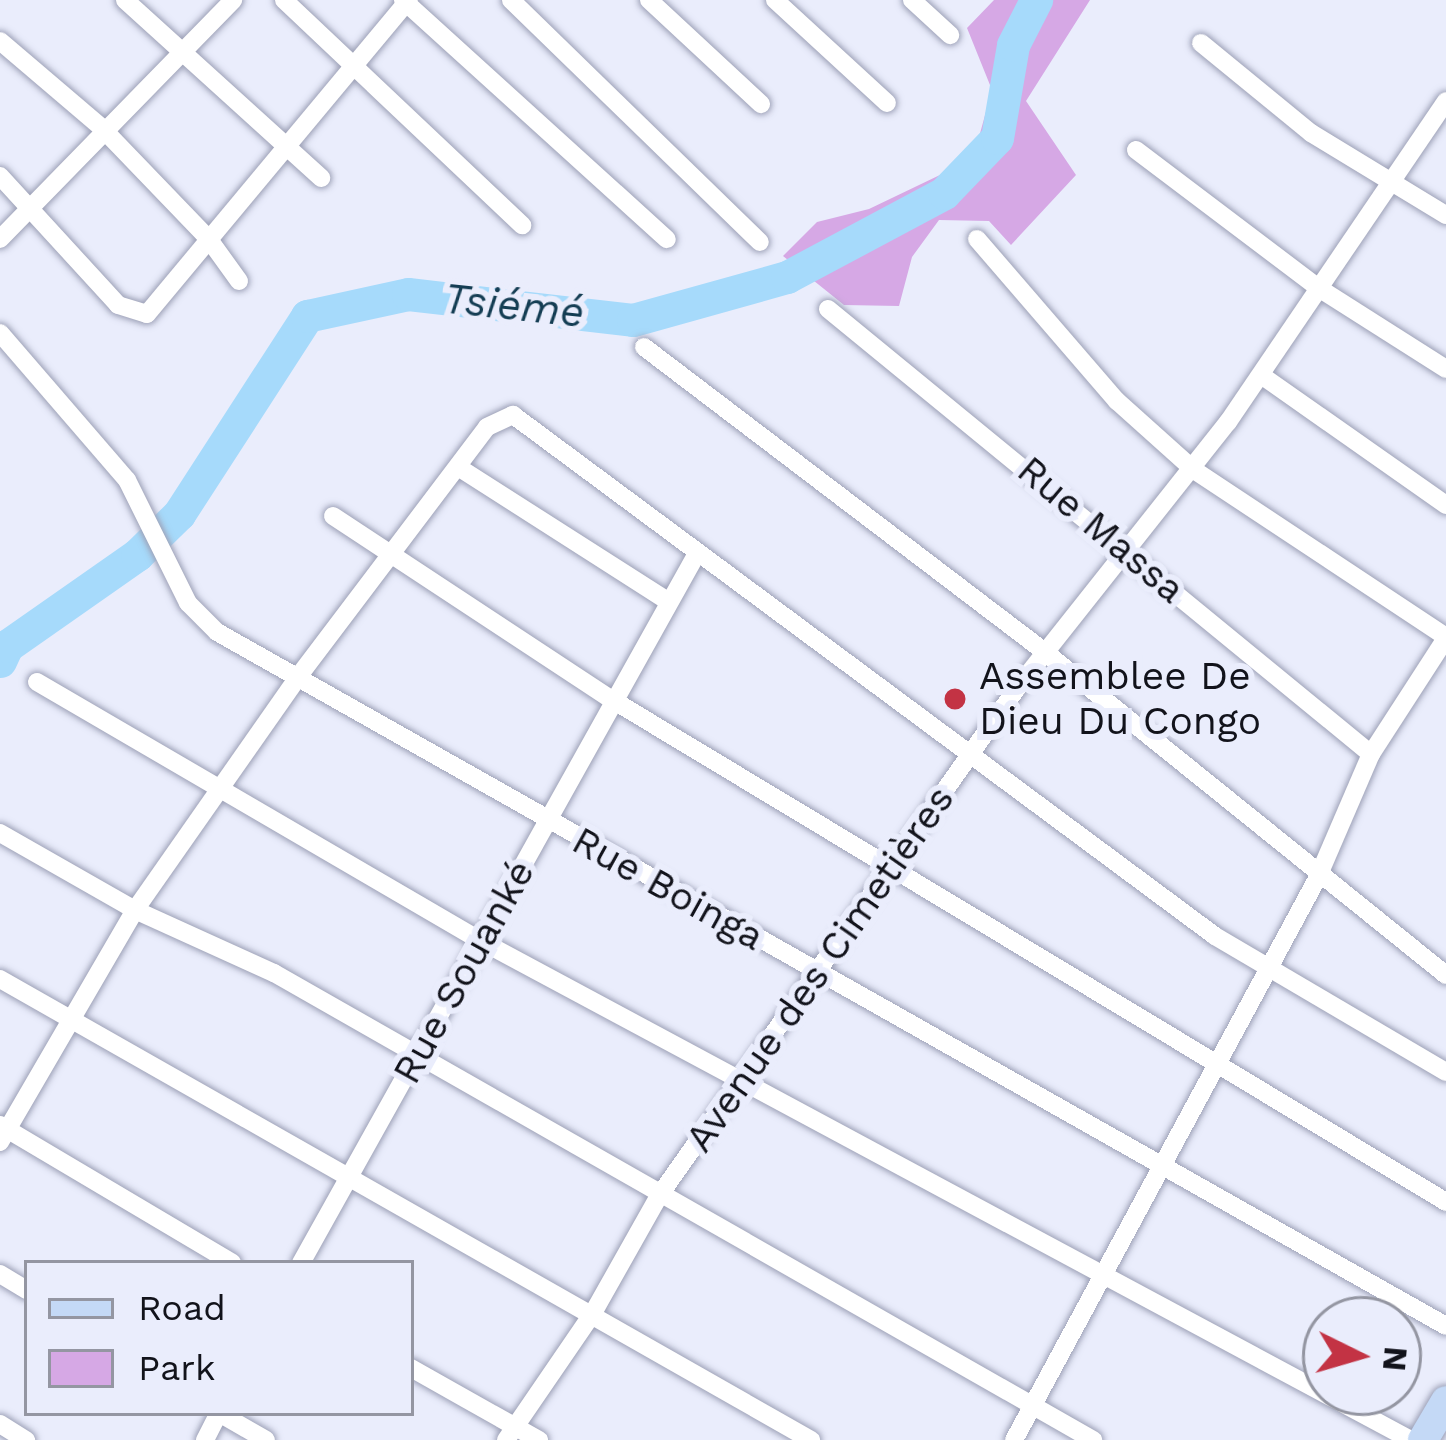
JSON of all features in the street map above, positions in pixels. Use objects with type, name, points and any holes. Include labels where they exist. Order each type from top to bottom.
[{"type":"main road","points":[[1424,1440],[1446,1401]]},
{"type":"street","points":[[125,0],[288,142],[321,178]]},
{"type":"street","points":[[0,239],[101,127],[233,0]]},
{"type":"street","points":[[284,0],[522,225]]},
{"type":"street","points":[[511,0],[760,242]]},
{"type":"street","points":[[649,0],[761,104]]},
{"type":"street","points":[[775,0],[887,104]]},
{"type":"street","points":[[912,0],[950,35]]},
{"type":"street","points":[[0,176],[131,315],[147,314],[406,1],[667,239]]},
{"type":"street","points":[[0,41],[101,127],[208,238],[239,281]]},
{"type":"street","points":[[1201,43],[1311,133],[1446,215]]},
{"type":"street","name":"Avenue des Cimetières","points":[[510,1433],[593,1313],[659,1196],[890,867],[1045,652],[1194,470],[1446,101]]},
{"type":"street","points":[[1136,150],[1317,287],[1446,369]]},
{"type":"street","points":[[977,239],[1117,401],[1194,470],[1446,637],[1371,754],[1318,877],[1266,964],[1220,1060],[1015,1440]]},
{"type":"street","name":"Rue Massa","points":[[828,309],[1371,754]]},
{"type":"street","name":"Rue Boinga","points":[[0,333],[146,511],[165,559],[198,616],[546,822],[1446,1326]]},
{"type":"street","points":[[644,347],[1045,652],[1318,877],[1446,975]]},
{"type":"street","points":[[1261,376],[1446,505]]},
{"type":"street","points":[[227,1260],[3,1132],[74,1022],[135,910],[298,677],[487,427],[513,416],[1215,935],[1446,1072]]},
{"type":"street","points":[[458,467],[669,602]]},
{"type":"street","points":[[333,516],[611,699],[1027,954],[1220,1060],[1446,1202]]},
{"type":"street","name":"Rue Souanké","points":[[303,1260],[611,699],[696,555]]},
{"type":"street","points":[[37,682],[481,940],[1102,1280],[1411,1440]]},
{"type":"street","points":[[0,832],[135,910],[274,973],[1093,1440]]},
{"type":"street","points":[[0,979],[811,1440]]},
{"type":"street","points":[[414,1370],[510,1433],[539,1440]]},
{"type":"street","points":[[224,1416],[266,1440]]},
{"type":"street","points":[[0,1424],[26,1440]]},
{"type":"green space","points":[[994,0],[1090,0],[1026,101],[1076,175],[1011,245],[989,221],[939,220],[912,257],[899,306],[844,305],[783,256],[817,222],[869,209],[942,174],[979,137],[992,90],[967,28]]},
{"type":"waterway","name":"Tsiémé","points":[[0,661],[7,646],[137,555],[179,514],[307,316],[408,294],[633,320],[787,277],[944,193],[997,138],[1013,45],[1036,0]]},
{"type":"place","name":"Assemblee De Dieu Du Congo","points":[[955,699]]}]
